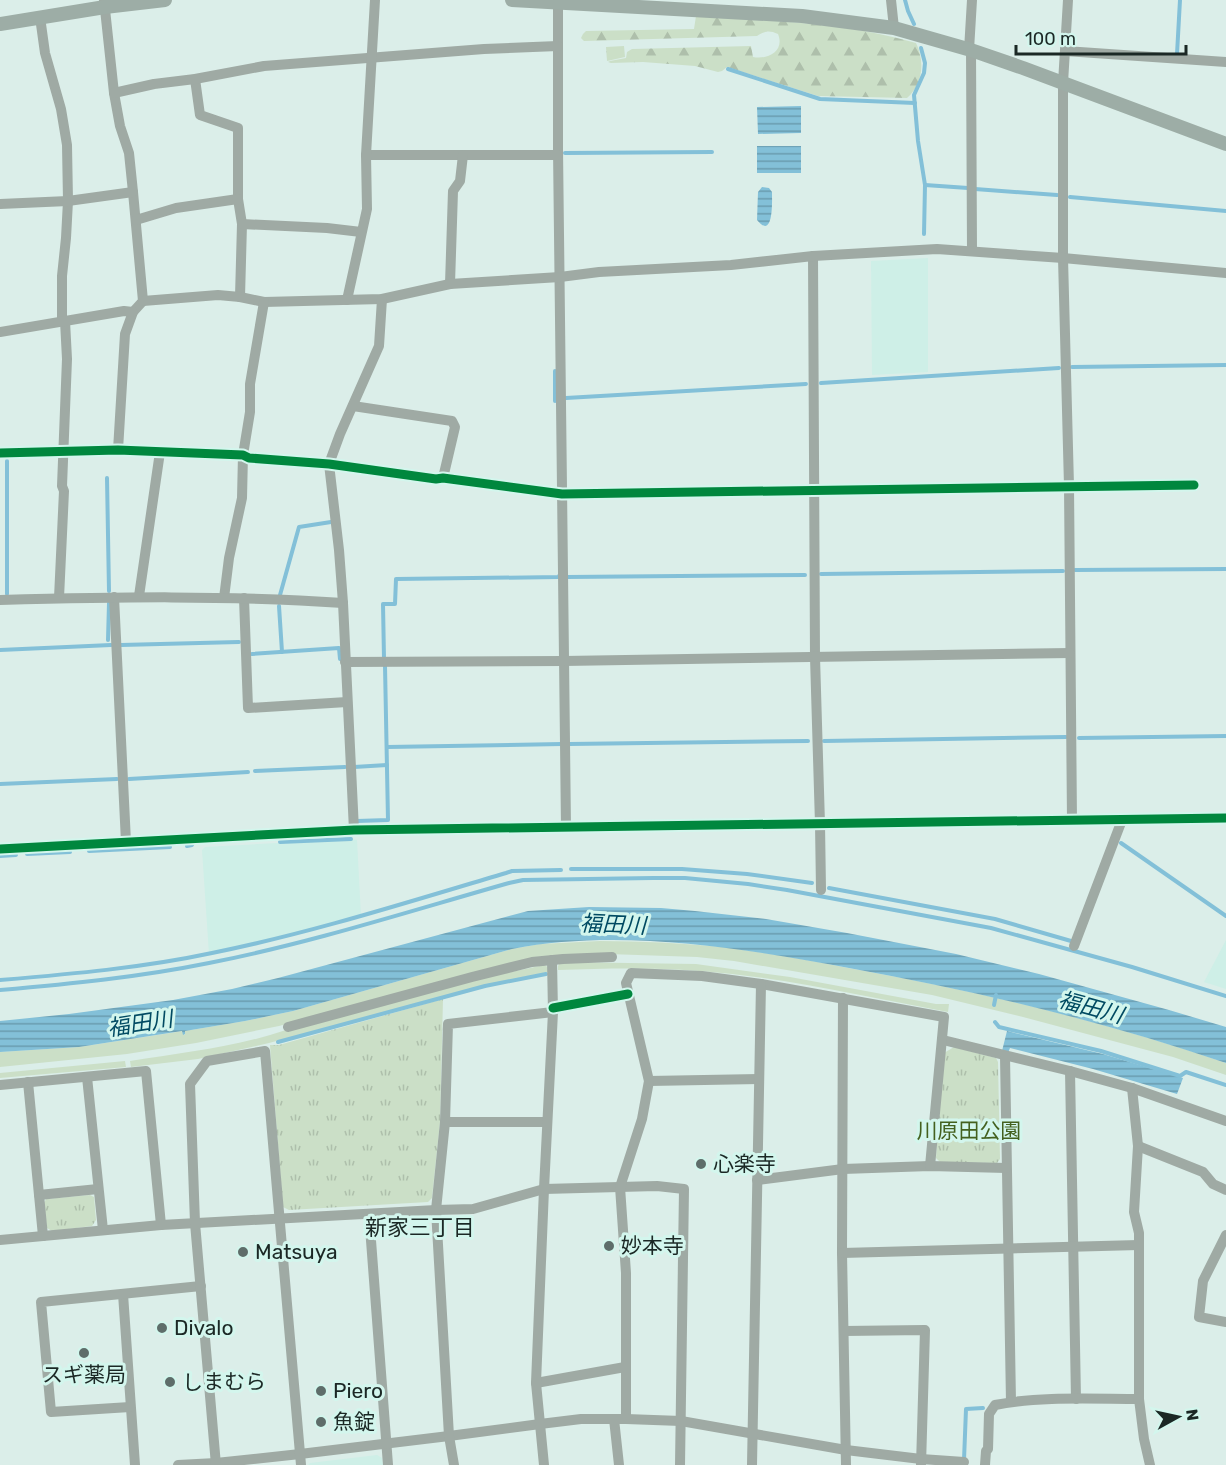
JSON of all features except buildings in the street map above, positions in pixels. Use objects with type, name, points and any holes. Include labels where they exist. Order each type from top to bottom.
[{"type":"main road","points":[[0,24],[105,4],[165,0]]},
{"type":"main road","points":[[512,0],[802,16],[894,28],[970,50],[1226,144]]},
{"type":"street","points":[[347,300],[368,209],[366,155],[375,0]]},
{"type":"street","points":[[891,0],[894,28]]},
{"type":"street","points":[[972,0],[970,50],[972,251]]},
{"type":"street","points":[[1068,0],[1063,83],[1063,258],[1072,821]]},
{"type":"street","points":[[558,1],[566,828]]},
{"type":"street","points":[[105,4],[114,93],[120,126],[129,153],[143,301]]},
{"type":"street","points":[[40,17],[45,53],[61,109],[67,145],[68,201],[62,276],[62,318],[65,321],[67,359],[59,598]]},
{"type":"street","points":[[114,93],[264,66],[484,49],[558,46]]},
{"type":"street","points":[[1065,51],[1226,62]]},
{"type":"street","points":[[195,79],[200,115],[238,128],[238,199],[242,224],[240,297]]},
{"type":"street","points":[[366,155],[558,155]]},
{"type":"street","points":[[450,284],[453,191],[460,181],[462,155]]},
{"type":"street","points":[[0,204],[68,201],[133,192]]},
{"type":"street","points":[[136,220],[176,208],[238,199]]},
{"type":"street","points":[[242,224],[361,232]]},
{"type":"street","points":[[118,450],[125,334],[133,312],[143,301],[218,295],[264,302],[382,299],[450,284],[813,256],[937,249],[1226,273]]},
{"type":"street","points":[[813,256],[815,657],[821,890]]},
{"type":"street","points":[[354,830],[343,603],[329,464],[379,346],[382,299]]},
{"type":"street","points":[[224,598],[229,558],[242,498],[243,455],[250,412],[250,384],[264,302]]},
{"type":"street","points":[[0,332],[124,311],[133,312]]},
{"type":"street","points":[[353,406],[452,421],[455,427],[444,478]]},
{"type":"street","points":[[0,453],[118,450],[243,455],[249,458],[329,464],[562,494],[1194,485]]},
{"type":"street","points":[[139,596],[159,452]]},
{"type":"street","points":[[0,600],[139,596],[283,598],[343,603]]},
{"type":"street","points":[[114,597],[126,842]]},
{"type":"street","points":[[244,598],[248,708],[347,702]]},
{"type":"street","points":[[345,662],[1070,653]]},
{"type":"street","points":[[0,849],[354,830],[1226,818]]},
{"type":"street","points":[[1074,946],[1122,820]]},
{"type":"street","points":[[288,1027],[532,962],[612,957]]},
{"type":"street","points":[[544,1465],[536,1383],[553,1012],[552,960]]},
{"type":"street","points":[[626,1419],[626,1273],[620,1187],[642,1119],[649,1081],[626,983],[631,973],[702,976],[761,984],[944,1017],[930,1166]]},
{"type":"street","points":[[752,1465],[761,984]]},
{"type":"street","points":[[843,998],[842,1253],[846,1465]]},
{"type":"street","points":[[454,1465],[449,1436],[436,1210],[445,1122],[448,1024],[553,1012]]},
{"type":"street","points":[[943,1040],[1132,1088],[1226,1120]]},
{"type":"street","points":[[216,1464],[195,1223],[190,1084],[207,1061],[265,1050],[300,1459]]},
{"type":"street","points":[[1005,1056],[1011,1402]]},
{"type":"street","points":[[0,1084],[146,1071],[161,1225]]},
{"type":"street","points":[[1070,1071],[1076,1399]]},
{"type":"street","points":[[87,1077],[103,1230]]},
{"type":"street","points":[[649,1081],[759,1079]]},
{"type":"street","points":[[28,1082],[43,1236]]},
{"type":"street","points":[[1132,1088],[1138,1146],[1134,1212],[1139,1233],[1139,1399],[1150,1465]]},
{"type":"street","points":[[445,1122],[547,1122]]},
{"type":"street","points":[[1138,1146],[1203,1172],[1213,1184],[1226,1190]]},
{"type":"street","points":[[757,1180],[843,1169],[930,1166],[1006,1168]]},
{"type":"street","points":[[0,1240],[161,1225],[473,1209],[544,1189],[657,1186],[684,1189],[680,1465]]},
{"type":"street","points":[[39,1196],[98,1189]]},
{"type":"street","points":[[369,1214],[388,1465]]},
{"type":"street","points":[[1226,1237],[1203,1281],[1199,1317],[1226,1322]]},
{"type":"street","points":[[842,1253],[1139,1245]]},
{"type":"street","points":[[130,1407],[51,1412],[42,1302],[201,1286]]},
{"type":"street","points":[[123,1294],[135,1465]]},
{"type":"street","points":[[844,1331],[925,1330],[921,1462]]},
{"type":"street","points":[[536,1383],[625,1367]]},
{"type":"street","points":[[985,1465],[989,1414],[995,1405],[1011,1402],[1076,1399],[1139,1399]]},
{"type":"street","points":[[178,1465],[300,1459],[387,1443],[581,1419],[681,1421],[921,1462],[964,1462]]},
{"type":"street","points":[[614,1419],[618,1465]]},
{"type":"shaded area","points":[[928,258],[928,372],[872,375],[871,261]]},
{"type":"shaded area","points":[[357,840],[361,916],[209,954],[202,850],[205,847]]},
{"type":"shaded area","points":[[1226,940],[1226,989],[1204,982]]},
{"type":"shaded area","points":[[377,1455],[382,1458],[383,1465],[308,1465],[310,1463]]},
{"type":"green space","points":[[696,16],[779,21],[889,36],[916,43],[921,57],[921,72],[916,86],[907,98],[818,96],[727,67],[718,72],[695,66],[608,62],[626,58],[627,52],[632,49],[751,46],[753,57],[759,58],[769,56],[777,50],[780,40],[778,34],[770,32],[757,36],[584,41],[581,38],[586,31],[694,29]]},
{"type":"green space","points":[[624,46],[625,57],[607,61],[606,47]]},
{"type":"green space","points":[[600,941],[677,943],[741,949],[960,990],[1094,1022],[1226,1063],[1226,1075],[1173,1057],[932,995],[734,961],[697,957],[608,954],[536,957],[279,1026],[196,1043],[127,1054],[0,1067],[0,1052],[79,1047],[183,1031],[184,1035],[185,1031],[293,1011],[512,949],[540,944]]},
{"type":"green space","points":[[560,962],[696,964],[790,977],[936,1004],[949,1004],[948,1012],[786,981],[688,970],[558,970]]},
{"type":"green space","points":[[544,965],[548,967],[548,972],[485,985],[269,1043],[198,1059],[131,1067],[130,1061],[248,1041],[464,982]]},
{"type":"green space","points":[[443,999],[440,1122],[432,1198],[428,1202],[289,1210],[283,1207],[270,1045],[279,1045]]},
{"type":"green space","name":"川原田公園","points":[[954,1047],[996,1058],[998,1062],[1000,1159],[997,1163],[940,1162],[936,1158],[944,1053]]},
{"type":"green space","points":[[125,1061],[126,1067],[0,1078],[0,1073]]},
{"type":"green space","points":[[90,1195],[94,1197],[96,1220],[92,1226],[52,1231],[47,1228],[44,1203],[46,1199]]},
{"type":"water","points":[[801,106],[801,133],[758,134],[757,107]]},
{"type":"water","points":[[757,146],[801,146],[801,173],[757,173]]},
{"type":"water","points":[[762,187],[769,188],[772,192],[771,217],[767,226],[757,220],[758,192]]},
{"type":"water","name":"福田川","points":[[589,907],[661,908],[766,919],[956,954],[1039,974],[1226,1027],[1226,1063],[1039,1008],[849,968],[680,943],[595,940],[512,949],[293,1011],[185,1031],[183,1035],[182,1031],[79,1047],[0,1052],[0,1021],[173,1000],[232,989],[528,911]]},
{"type":"water","points":[[1007,1031],[1103,1054],[1183,1078],[1177,1094],[1010,1048],[1008,1053],[1002,1051]]},
{"type":"waterway","points":[[905,0],[914,24]]},
{"type":"waterway","points":[[1177,54],[1180,0]]},
{"type":"waterway","points":[[921,48],[925,63],[924,73],[914,95],[925,185],[924,234]]},
{"type":"waterway","points":[[728,69],[820,99],[915,103]]},
{"type":"waterway","points":[[565,153],[712,152]]},
{"type":"waterway","points":[[925,185],[968,188]]},
{"type":"waterway","points":[[975,189],[1057,195]]},
{"type":"waterway","points":[[1070,197],[1226,211]]},
{"type":"waterway","points":[[1072,367],[1226,365]]},
{"type":"waterway","points":[[821,383],[1059,368]]},
{"type":"waterway","points":[[555,371],[555,401]]},
{"type":"waterway","points":[[566,398],[806,384]]},
{"type":"waterway","points":[[7,461],[7,594]]},
{"type":"waterway","points":[[107,478],[109,591]]},
{"type":"waterway","points":[[280,595],[299,527],[331,522]]},
{"type":"waterway","points":[[1075,570],[1226,569]]},
{"type":"waterway","points":[[821,574],[1063,571]]},
{"type":"waterway","points":[[567,577],[805,575]]},
{"type":"waterway","points":[[384,659],[383,604],[395,604],[396,579],[559,576]]},
{"type":"waterway","points":[[108,640],[109,603]]},
{"type":"waterway","points":[[279,606],[282,652]]},
{"type":"waterway","points":[[121,645],[239,642]]},
{"type":"waterway","points":[[0,650],[111,645]]},
{"type":"waterway","points":[[252,654],[339,648],[340,659],[342,659]]},
{"type":"waterway","points":[[357,821],[388,820],[385,666]]},
{"type":"waterway","points":[[1079,738],[1226,736]]},
{"type":"waterway","points":[[824,741],[1066,737]]},
{"type":"waterway","points":[[569,744],[808,741]]},
{"type":"waterway","points":[[387,747],[562,744]]},
{"type":"waterway","points":[[354,767],[387,765]]},
{"type":"waterway","points":[[255,771],[345,767]]},
{"type":"waterway","points":[[129,779],[248,772]]},
{"type":"waterway","points":[[0,784],[117,779]]},
{"type":"waterway","points":[[280,842],[351,839]]},
{"type":"waterway","points":[[1121,843],[1226,916]]},
{"type":"waterway","points":[[187,846],[192,845]]},
{"type":"waterway","points":[[89,851],[170,847]]},
{"type":"waterway","points":[[27,854],[70,852]]},
{"type":"waterway","points":[[0,856],[16,855]]},
{"type":"waterway","points":[[571,869],[682,869],[747,874],[812,883]]},
{"type":"waterway","points":[[0,980],[106,970],[186,958],[323,927],[512,871],[561,870]]},
{"type":"waterway","points":[[0,990],[105,980],[209,963],[323,936],[523,880],[685,878],[787,890],[991,928],[1226,996]]},
{"type":"waterway","points":[[829,888],[995,919],[1071,941]]},
{"type":"waterway","points":[[278,1042],[485,986],[546,974]]},
{"type":"waterway","points":[[994,1005],[996,995]]},
{"type":"waterway","points":[[995,1022],[999,1027],[1101,1051],[1180,1076],[1186,1072],[1226,1085]]},
{"type":"waterway","points":[[964,1460],[966,1409],[983,1408]]},
{"type":"cycle path","points":[[0,453],[118,450],[243,455],[249,458],[329,464],[562,494],[1194,485]]},
{"type":"cycle path","points":[[0,849],[354,830],[1226,818]]},
{"type":"cycle path","points":[[553,1008],[628,994]]},
{"type":"place","name":"心楽寺","points":[[701,1164]]},
{"type":"place","name":"妙本寺","points":[[609,1246]]},
{"type":"place","name":"Matsuya","points":[[243,1252]]},
{"type":"place","name":"Divalo","points":[[162,1328]]},
{"type":"place","name":"スギ薬局","points":[[84,1353]]},
{"type":"place","name":"しまむら","points":[[170,1382]]},
{"type":"place","name":"Piero","points":[[321,1391]]},
{"type":"place","name":"魚錠","points":[[321,1422]]},
{"type":"district","name":"新家三丁目","points":[[420,1227]]}]
